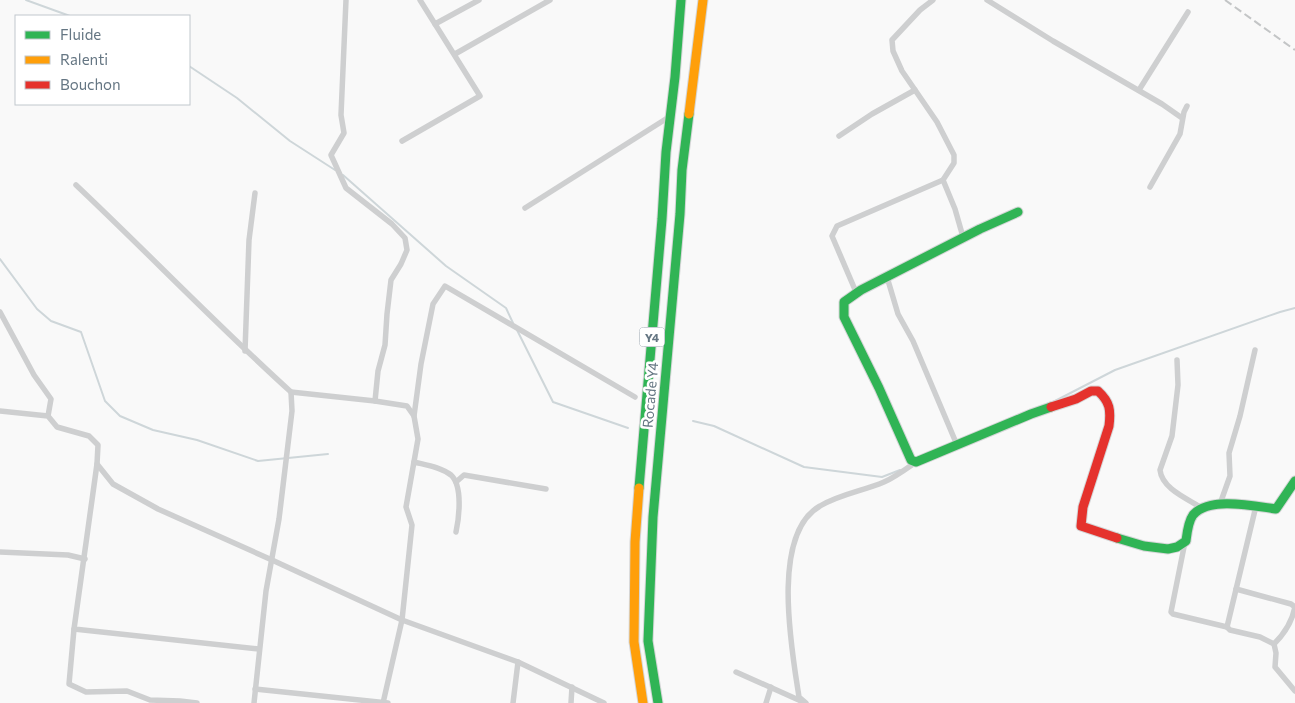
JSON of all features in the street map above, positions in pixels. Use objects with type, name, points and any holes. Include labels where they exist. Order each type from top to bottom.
[{"type":"main road","name":"Rocade Y4","points":[[643,703],[634,642],[635,542],[662,224],[666,152],[681,0]]},
{"type":"main road","name":"Rocade Y4","points":[[658,703],[648,641],[653,517],[681,188],[703,0]]},
{"type":"main road","points":[[1018,212],[963,237],[856,292],[844,302],[844,317],[879,388],[910,460],[916,462],[1031,414],[1076,399],[1091,391],[1098,392],[1107,399],[1110,419],[1080,521],[1081,526],[1121,539],[1166,550],[1176,548],[1186,541],[1191,517],[1194,512],[1220,504],[1276,509],[1295,481]]},
{"type":"street","points":[[346,0],[342,115],[344,133],[331,155],[346,188],[392,224],[405,238],[407,250],[391,280],[385,345],[378,371],[375,401]]},
{"type":"street","points":[[402,141],[480,96],[420,0]]},
{"type":"street","points":[[435,24],[479,0]]},
{"type":"street","points":[[455,54],[550,0]]},
{"type":"street","points":[[856,292],[832,236],[837,226],[943,180],[954,163],[954,155],[937,122],[902,71],[893,51],[892,40],[920,10],[933,0]]},
{"type":"street","points":[[987,0],[1053,42],[1139,90],[1182,118]]},
{"type":"street","points":[[1139,90],[1188,12]]},
{"type":"street","points":[[839,136],[872,114],[916,90]]},
{"type":"street","points":[[1150,187],[1180,134],[1182,118],[1187,106]]},
{"type":"street","points":[[525,208],[671,116]]},
{"type":"street","points":[[943,180],[955,209],[963,237]]},
{"type":"street","points":[[76,184],[150,255],[245,351],[291,392],[408,406],[414,416]]},
{"type":"street","points":[[245,351],[249,240],[255,193]]},
{"type":"street","points":[[887,277],[898,314],[913,341],[957,445]]},
{"type":"street","points":[[383,703],[402,620],[412,525],[406,507],[418,439],[414,416],[421,364],[433,304],[445,286],[635,397]]},
{"type":"street","points":[[0,312],[34,375],[51,399],[48,416]]},
{"type":"street","points":[[1220,504],[1230,476],[1229,453],[1240,416],[1255,350]]},
{"type":"street","points":[[1176,360],[1178,385],[1172,436],[1160,470],[1160,476],[1166,484],[1202,508]]},
{"type":"street","points":[[254,703],[266,591],[272,560],[292,411],[291,392]]},
{"type":"street","points":[[0,411],[48,416],[57,427],[89,436],[98,445],[98,464],[93,487],[74,629],[69,684],[86,692],[127,691],[150,700],[197,703]]},
{"type":"street","points":[[414,462],[432,466],[451,475],[456,482],[459,497],[459,518],[456,532]]},
{"type":"street","points":[[805,703],[799,697],[790,633],[790,567],[796,534],[805,520],[818,507],[840,496],[884,482],[916,462]]},
{"type":"street","points":[[98,464],[113,484],[158,509],[402,620],[518,662],[604,703]]},
{"type":"street","points":[[456,482],[464,475],[546,489]]},
{"type":"street","points":[[1227,627],[1256,506]]},
{"type":"street","points":[[1186,541],[1171,612],[1260,637],[1274,644]]},
{"type":"street","points":[[0,552],[68,555],[84,559]]},
{"type":"street","points":[[1236,589],[1295,606],[1294,614],[1286,631],[1274,644]]},
{"type":"street","points":[[74,629],[259,649]]},
{"type":"street","points":[[1274,644],[1276,653],[1275,667],[1295,691]]},
{"type":"street","points":[[513,703],[518,662]]},
{"type":"street","points":[[736,672],[805,703]]},
{"type":"street","points":[[570,703],[572,687]]},
{"type":"street","points":[[766,703],[771,687]]},
{"type":"street","points":[[255,689],[388,703]]},
{"type":"waterway","points":[[26,0],[67,15]]},
{"type":"waterway","points":[[190,67],[237,98],[290,141],[335,170]]},
{"type":"waterway","points":[[343,175],[446,266],[506,308],[513,323]]},
{"type":"waterway","points":[[0,259],[37,309],[51,321],[81,332],[105,401],[120,416],[153,430],[197,440],[258,461],[328,454]]},
{"type":"waterway","points":[[1053,402],[1115,370],[1295,308]]},
{"type":"waterway","points":[[517,330],[553,402],[628,428]]},
{"type":"waterway","points":[[693,421],[714,426],[804,467],[882,477],[900,470]]},
{"type":"railway","points":[[1225,0],[1295,50]]},
{"type":"traffic: fast","points":[[639,488],[666,152],[675,77],[681,0]]},
{"type":"traffic: fast","points":[[658,703],[648,641],[653,517],[680,214],[682,170],[689,114]]},
{"type":"traffic: fast","points":[[1018,212],[980,229],[861,290],[844,302],[844,317],[879,388],[911,460],[916,462],[1051,407]]},
{"type":"traffic: fast","points":[[1117,538],[1144,546],[1168,549],[1177,547],[1186,541],[1191,518],[1200,509],[1220,504],[1276,509],[1295,481]]},
{"type":"traffic: slow","points":[[689,114],[703,0]]},
{"type":"traffic: slow","points":[[639,488],[635,542],[634,642],[643,703]]},
{"type":"traffic: jam","points":[[1051,407],[1076,399],[1091,391],[1098,391],[1105,399],[1110,411],[1109,426],[1083,507],[1081,526],[1117,538]]}]
